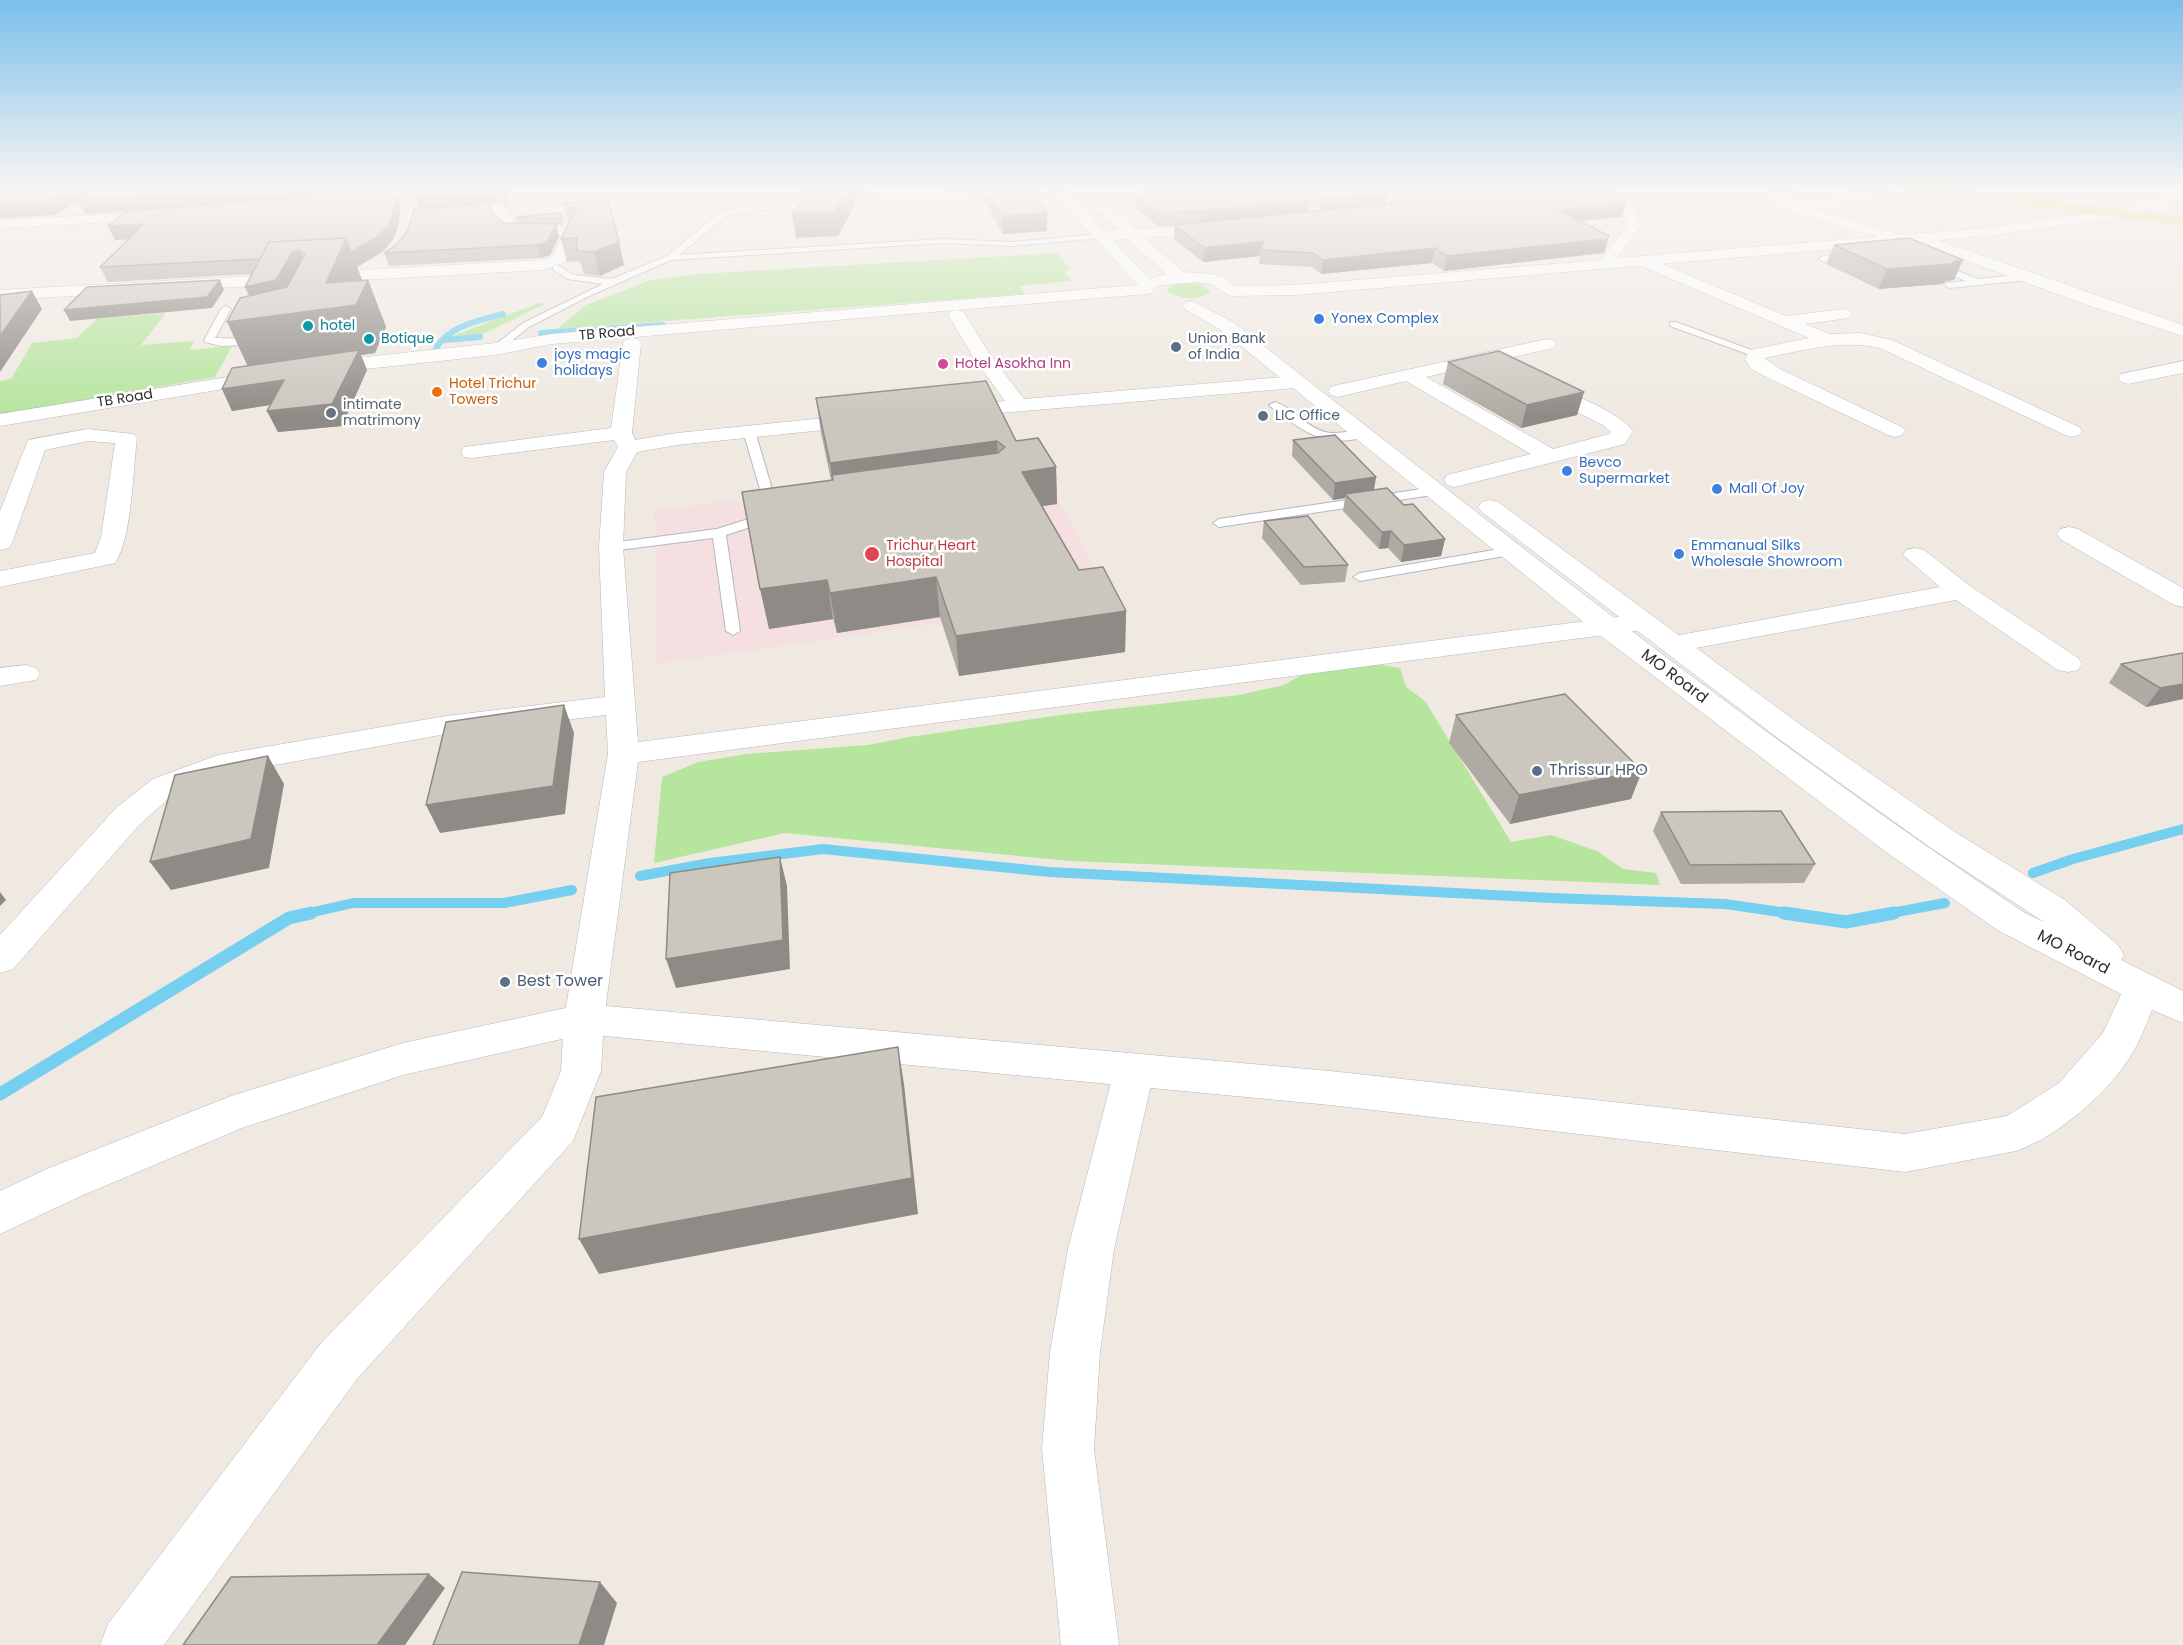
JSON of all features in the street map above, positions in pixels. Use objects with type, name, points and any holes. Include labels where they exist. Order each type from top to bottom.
[{"type":"street","points":[[355,274],[374,265]]},
{"type":"street","points":[[0,295],[520,265]]},
{"type":"street","points":[[1125,265],[1151,294]]},
{"type":"street","points":[[1165,265],[1179,277]]},
{"type":"street","points":[[1228,295],[1587,265]]},
{"type":"street","points":[[1652,265],[1828,340]]},
{"type":"street","points":[[1992,265],[2183,331]]},
{"type":"street","points":[[0,1213],[65,1182],[231,1114],[403,1059],[584,1019],[1330,1088],[1905,1153],[2016,1133],[2074,1095],[2118,1043],[2143,988],[2052,909],[1934,833],[1794,735],[1642,621],[1445,485],[1228,295],[1221,282],[1179,277],[1160,280],[1151,294]]},
{"type":"street","points":[[495,349],[533,351],[632,343],[957,315],[1151,294]]},
{"type":"street","name":"TB Road","points":[[0,420],[240,376],[495,349],[552,339],[1151,294]]},
{"type":"street","name":"MO Roard","points":[[1228,295],[1186,305],[1227,326],[1362,435],[1445,485],[1511,551],[1607,627],[1898,844],[2012,922],[2183,1008]]},
{"type":"street","points":[[1784,321],[1843,314]]},
{"type":"street","points":[[957,315],[983,358],[1018,404]]},
{"type":"street","points":[[1895,431],[1758,365],[1754,359],[1757,354],[1828,340],[1860,338],[1886,344],[2072,431]]},
{"type":"street","points":[[129,1645],[339,1361],[558,1128],[581,1071],[584,1019],[623,754],[611,547],[615,472],[625,440],[632,343]]},
{"type":"street","points":[[1338,391],[1546,344]]},
{"type":"street","points":[[1445,485],[1617,439],[1623,431],[1610,421],[1483,358]]},
{"type":"street","points":[[2128,378],[2183,367]]},
{"type":"street","points":[[1409,375],[1550,456]]},
{"type":"street","points":[[925,413],[1295,382]]},
{"type":"street","points":[[85,406],[88,435]]},
{"type":"street","points":[[472,452],[749,431],[890,417]]},
{"type":"street","points":[[0,543],[36,445],[88,435],[126,438],[113,537],[106,558],[0,579]]},
{"type":"street","points":[[2069,534],[2183,599]]},
{"type":"street","points":[[1915,555],[1962,591],[2068,664]]},
{"type":"street","points":[[1674,644],[1962,591]]},
{"type":"street","points":[[623,754],[1642,621]]},
{"type":"street","points":[[0,959],[128,816],[164,786],[218,765],[446,725],[620,704]]},
{"type":"street","points":[[1089,1645],[1068,1449],[1075,1352],[1091,1249],[1134,1071]]},
{"type":"lane","points":[[495,349],[526,325],[654,265]]},
{"type":"lane","points":[[1933,265],[1977,282]]},
{"type":"lane","points":[[556,268],[571,277],[614,282]]},
{"type":"lane","points":[[1949,285],[2026,277]]},
{"type":"lane","points":[[225,309],[209,340],[253,347],[267,340]]},
{"type":"lane","points":[[1673,324],[1757,354]]},
{"type":"lane","points":[[1275,405],[1314,433],[1325,438],[1341,439],[1362,435]]},
{"type":"lane","points":[[611,547],[719,533],[780,514],[749,431]]},
{"type":"lane","points":[[1219,523],[1445,485]]},
{"type":"lane","points":[[719,533],[733,631]]},
{"type":"lane","points":[[1360,577],[1511,551]]},
{"type":"shaded area","name":"Trichur Heart Hospital","points":[[1038,464],[1111,598],[657,664],[655,510]]},
{"type":"green space","points":[[856,265],[1067,265],[1070,269],[1064,271],[1071,281],[1019,286],[1025,294],[557,329],[586,305],[651,280],[699,274]]},
{"type":"green space","points":[[1180,283],[1201,284],[1211,291],[1196,298],[1190,298],[1167,291],[1170,286]]},
{"type":"green space","points":[[539,303],[547,303],[481,335],[450,337]]},
{"type":"green space","points":[[166,313],[141,345],[194,341],[190,350],[232,346],[215,377],[0,414],[0,381],[11,379],[32,343],[77,338],[97,319]]},
{"type":"green space","points":[[1375,664],[1400,668],[1406,687],[1425,701],[1511,842],[1551,835],[1597,851],[1623,869],[1656,873],[1660,885],[1070,861],[785,833],[654,863],[662,777],[698,762],[746,754],[868,745],[1068,714],[1239,695],[1284,685],[1303,674]]},
{"type":"building","points":[[102,265],[145,265],[100,267]]},
{"type":"building","points":[[257,265],[285,265],[276,280],[245,287]]},
{"type":"building","points":[[299,265],[334,265],[326,283],[368,280],[356,305],[227,322],[240,298],[287,287]]},
{"type":"building","points":[[1878,265],[1941,265],[1887,269]]},
{"type":"building","points":[[220,280],[207,297],[64,310],[87,287]]},
{"type":"building","points":[[32,291],[0,336],[0,295]]},
{"type":"building","points":[[359,350],[332,404],[267,411],[284,380],[222,389],[232,368]]},
{"type":"building","points":[[1499,351],[1584,392],[1527,405],[1448,362]]},
{"type":"building","points":[[986,381],[1016,441],[1038,438],[1056,467],[1022,472],[1079,570],[1103,567],[1126,611],[956,636],[936,577],[830,593],[827,580],[760,589],[742,492],[833,480],[832,475],[998,453],[1005,447],[997,441],[830,463],[816,398]]},
{"type":"building","points":[[1335,435],[1376,477],[1335,483],[1293,440]]},
{"type":"building","points":[[1387,488],[1404,505],[1413,504],[1445,539],[1404,545],[1391,531],[1382,532],[1345,494]]},
{"type":"building","points":[[1308,516],[1348,565],[1304,567],[1264,521]]},
{"type":"building","points":[[2183,653],[2183,684],[2160,688],[2121,664]]},
{"type":"building","points":[[1565,694],[1642,771],[1519,795],[1456,715]]},
{"type":"building","points":[[564,705],[553,786],[426,805],[446,722]]},
{"type":"building","points":[[268,756],[251,839],[150,862],[175,775]]},
{"type":"building","points":[[1781,811],[1815,864],[1690,865],[1661,812]]},
{"type":"building","points":[[780,857],[783,940],[666,959],[670,873]]},
{"type":"building","points":[[898,1047],[912,1178],[579,1239],[596,1097]]},
{"type":"building","points":[[462,1572],[600,1582],[579,1645],[433,1645]]},
{"type":"building","points":[[429,1574],[377,1645],[183,1645],[231,1577]]},
{"type":"waterway","points":[[436,348],[442,340],[457,329],[503,314]]},
{"type":"waterway","points":[[541,333],[663,325]]},
{"type":"waterway","points":[[444,340],[480,337]]},
{"type":"waterway","points":[[2033,873],[2073,859],[2183,829]]},
{"type":"waterway","points":[[640,876],[710,863],[823,849],[1050,872],[1551,898],[1725,904],[1794,914]]},
{"type":"waterway","points":[[305,914],[353,903],[504,903],[572,890]]},
{"type":"waterway","points":[[1886,914],[1945,903]]},
{"type":"waterway","points":[[0,1094],[289,918],[311,913]]},
{"type":"waterway","points":[[1784,913],[1846,922],[1894,913]]},
{"type":"place","name":"Yonex Complex","points":[[1319,319]]},
{"type":"place","name":"hotel","points":[[308,326]]},
{"type":"place","name":"Botique","points":[[369,339]]},
{"type":"place","name":"Union Bank of India","points":[[1176,347]]},
{"type":"place","name":"joys magic holidays","points":[[542,363]]},
{"type":"place","name":"Hotel Asokha Inn","points":[[943,364]]},
{"type":"place","name":"Hotel Trichur Towers","points":[[437,392]]},
{"type":"place","name":"intimate matrimony","points":[[331,413]]},
{"type":"place","name":"LIC Office","points":[[1263,416]]},
{"type":"place","name":"Bevco Supermarket","points":[[1567,471]]},
{"type":"place","name":"Mall Of Joy","points":[[1717,489]]},
{"type":"place","name":"Trichur Heart Hospital","points":[[872,554]]},
{"type":"place","name":"Emmanual Silks Wholesale Showroom","points":[[1679,554]]},
{"type":"place","name":"Thrissur HPO","points":[[1537,771]]},
{"type":"place","name":"Best Tower","points":[[505,982]]}]
